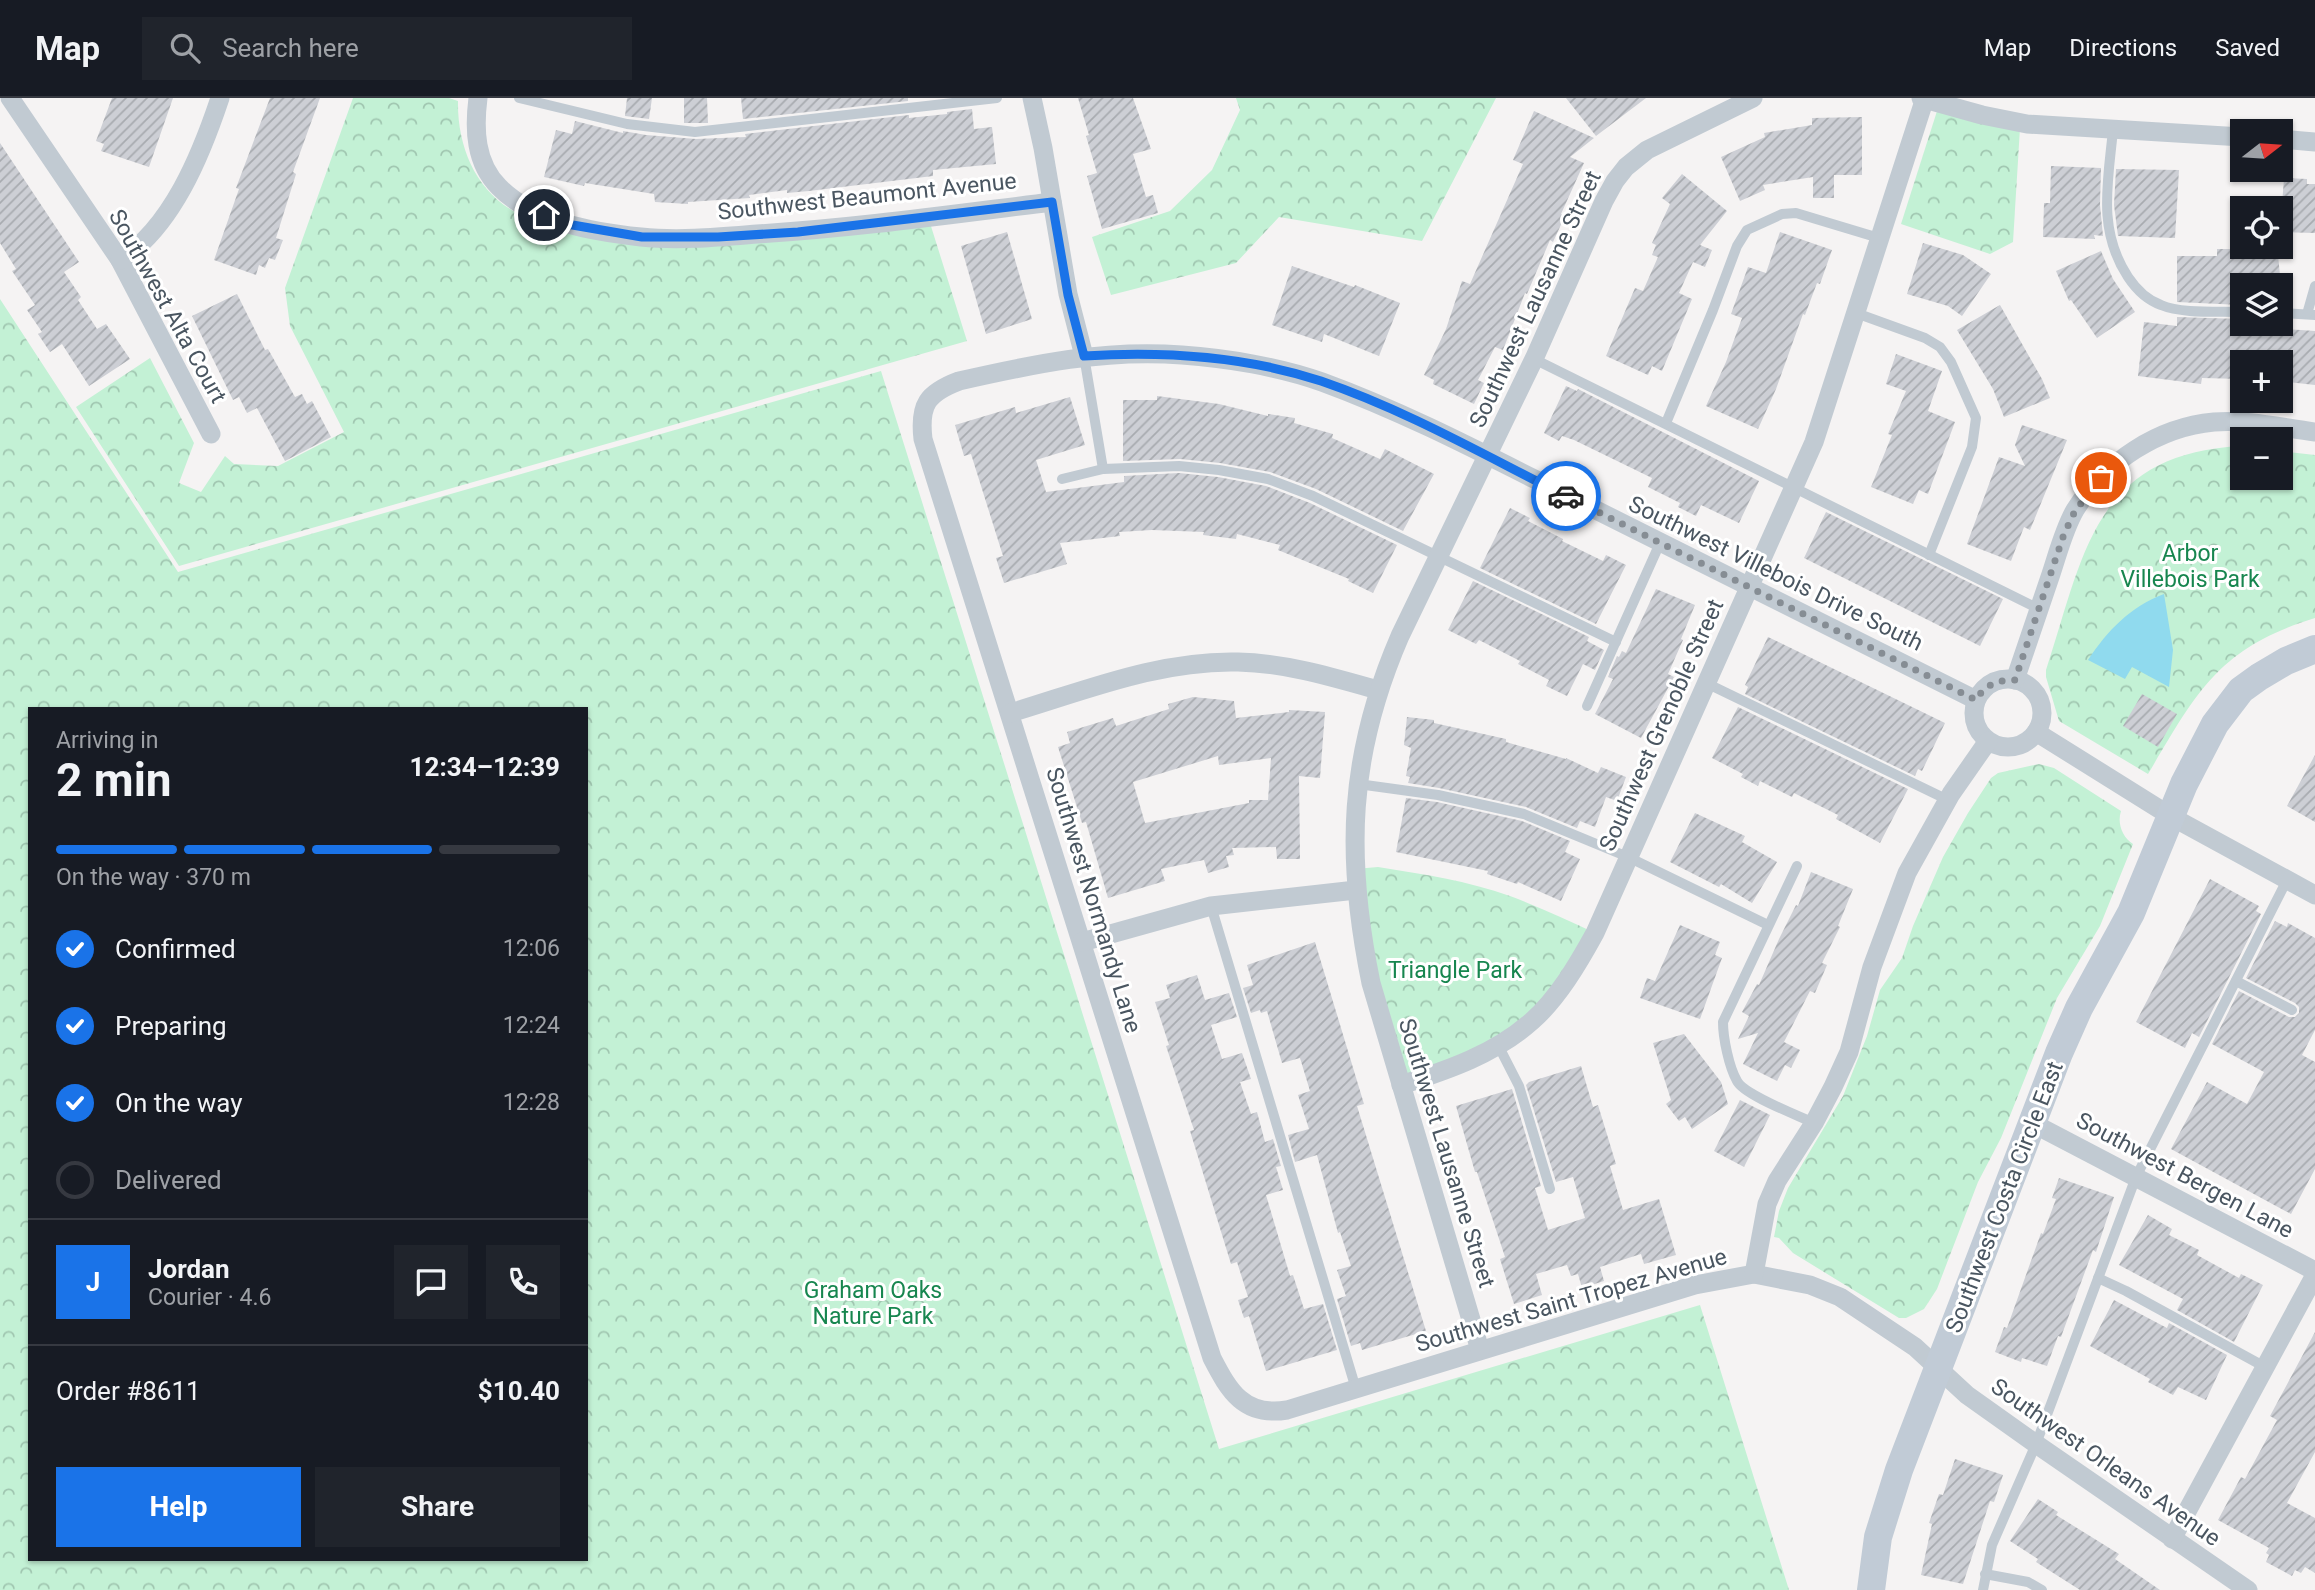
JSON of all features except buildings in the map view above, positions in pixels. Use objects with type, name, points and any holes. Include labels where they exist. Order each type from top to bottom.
[{"type":"street","name":"Southwest Alta Court","points":[[10,98],[120,261],[211,434]]},
{"type":"street","points":[[120,261],[160,225],[175,201],[210,128],[220,98]]},
{"type":"street","name":"Southwest Beaumont Avenue","points":[[478,98],[474,126],[479,152],[488,173],[499,187],[526,208],[561,223],[642,237],[718,237],[798,232],[1052,202]]},
{"type":"street","points":[[1032,98],[1068,295],[1084,356]]},
{"type":"street","name":"Southwest Lausanne Street","points":[[1480,1350],[1371,983],[1362,937],[1356,890],[1354,826],[1366,731],[1378,690],[1400,636],[1534,359],[1604,201],[1626,167],[1647,150],[1753,98]]},
{"type":"street","points":[[1924,98],[1982,115],[2027,124],[2230,136]]},
{"type":"street","name":"Southwest Grenoble Street","points":[[1401,1085],[1448,1070],[1498,1045],[1532,1021],[1549,1003],[1595,933],[1814,442],[1924,98]]},
{"type":"street","points":[[2293,140],[2315,142]]},
{"type":"street","name":"Southwest Villebois Drive South","points":[[923,408],[941,387],[959,381],[1084,356],[1122,352],[1183,355],[1251,364],[1320,381],[1395,412],[1488,456],[1976,700]]},
{"type":"street","name":"Southwest Normandy Lane","points":[[923,408],[923,439],[1212,1358],[1226,1385],[1239,1401]]},
{"type":"street","points":[[2015,680],[2064,534],[2075,511],[2101,478],[2121,459],[2138,447],[2186,428],[2213,422],[2315,432]]},
{"type":"street","name":"Southwest Costa Circle East","points":[[1871,1590],[1882,1522],[2032,1123],[2079,1008],[2131,914],[2205,739],[2241,690],[2286,661],[2315,649]]},
{"type":"street","points":[[1010,713],[1134,676],[1196,664],[1236,662],[1307,670],[1378,690]]},
{"type":"street","points":[[2001,680],[2015,680],[2035,694],[2040,705],[2041,718],[2036,732],[2020,745],[1998,746],[1979,732],[1975,720],[1976,700],[1990,685],[2001,680]]},
{"type":"street","points":[[2036,732],[2172,817],[2315,895]]},
{"type":"street","points":[[1754,1275],[1767,1204],[1777,1181],[1814,1123],[1849,1052],[1872,967],[1897,898],[1920,849],[1948,800],[1988,741]]},
{"type":"street","points":[[1082,942],[1211,906],[1356,890]]},
{"type":"street","name":"Southwest Bergen Lane","points":[[2032,1123],[2315,1273]]},
{"type":"street","points":[[2172,1539],[2315,1273]]},
{"type":"street","name":"Southwest Saint Tropez Avenue","points":[[1239,1401],[1274,1413],[1695,1285],[1754,1275],[1810,1285],[1840,1297],[1915,1347],[1939,1368]]},
{"type":"street","name":"Southwest Orleans Avenue","points":[[1939,1368],[1967,1395],[2248,1590]]},
{"type":"lane","points":[[519,98],[628,124],[695,132],[997,98]]},
{"type":"lane","points":[[2113,130],[2106,203],[2109,236],[2132,284],[2143,295],[2161,306],[2230,311]]},
{"type":"lane","points":[[1666,423],[1737,246],[1747,230],[1782,214],[1796,213],[1879,238]]},
{"type":"lane","points":[[2293,314],[2311,315],[2315,286]]},
{"type":"lane","points":[[1856,313],[1925,338],[1940,347],[1951,362],[1976,418],[1972,447],[1929,555]]},
{"type":"lane","points":[[1084,356],[1103,469]]},
{"type":"lane","points":[[1534,359],[2039,609]]},
{"type":"lane","points":[[1062,480],[1103,469],[1179,466],[1268,479],[1313,496],[1616,642]]},
{"type":"lane","points":[[1587,706],[1660,543]]},
{"type":"lane","points":[[1706,683],[1948,800]]},
{"type":"lane","points":[[1358,784],[1461,799],[1524,814],[1628,857],[1768,925]]},
{"type":"lane","points":[[1797,866],[1723,1022],[1723,1035],[1737,1082],[1746,1091],[1814,1123]]},
{"type":"lane","points":[[1983,1590],[1992,1545],[2036,1444],[2136,1177],[2287,880]]},
{"type":"lane","points":[[1211,906],[1356,1389]]},
{"type":"lane","points":[[2236,981],[2292,1010]]},
{"type":"lane","points":[[1498,1045],[1519,1086],[1550,1189]]},
{"type":"lane","points":[[2098,1278],[2265,1367]]},
{"type":"lane","points":[[1985,1574],[2028,1582],[2042,1590]]},
{"type":"green space","points":[[353,98],[449,98],[458,101],[467,156],[485,187],[497,200],[529,218],[581,234],[930,223],[967,341],[179,566],[76,407],[150,358],[194,443],[179,483],[201,492],[225,456],[234,464],[278,466],[344,432],[290,326],[285,288]]},
{"type":"green space","points":[[1236,98],[1496,98],[1422,241],[1279,217],[1236,263],[1111,295],[1092,237],[1170,211],[1212,170],[1240,110]]},
{"type":"green space","points":[[1938,108],[2020,128],[2013,242],[1990,254],[1901,224]]},
{"type":"green space","name":"Graham Oaks Nature Park","points":[[0,299],[178,572],[881,371],[1219,1449],[1700,1305],[1789,1590],[0,1590]]},
{"type":"green space","name":"Arbor Villebois Park","points":[[2230,448],[2230,490],[2293,490],[2293,452],[2315,455],[2315,618],[2282,630],[2255,644],[2213,676],[2181,719],[2148,774],[2059,721],[2046,670],[2072,587],[2086,550],[2103,517],[2125,489],[2154,468],[2193,453]]},
{"type":"green space","points":[[2039,764],[2054,768],[2121,811],[2121,829],[2133,844],[2100,926],[2057,998],[2001,1138],[1978,1182],[1937,1289],[1924,1309],[1906,1318],[1899,1318],[1793,1253],[1779,1238],[1774,1237],[1779,1211],[1788,1188],[1843,1096],[1867,1036],[1880,990],[1902,958],[1943,857],[1968,813],[1991,778],[1998,773]]},
{"type":"green space","name":"Triangle Park","points":[[1378,867],[1478,886],[1510,896],[1595,933],[1532,1022],[1401,1085],[1355,869]]},
{"type":"water","points":[[2164,594],[2173,650],[2169,687],[2132,667],[2125,679],[2088,660],[2130,613]]},
{"type":"way so far","points":[[1566,496],[1976,700],[1990,685],[2001,680],[2015,680],[2064,534],[2075,511],[2101,478]]},
{"type":"route","points":[[544,215],[561,223],[642,237],[718,237],[798,232],[1052,202],[1068,295],[1084,356],[1122,352],[1183,355],[1251,364],[1320,381],[1395,412],[1566,496]]}]
